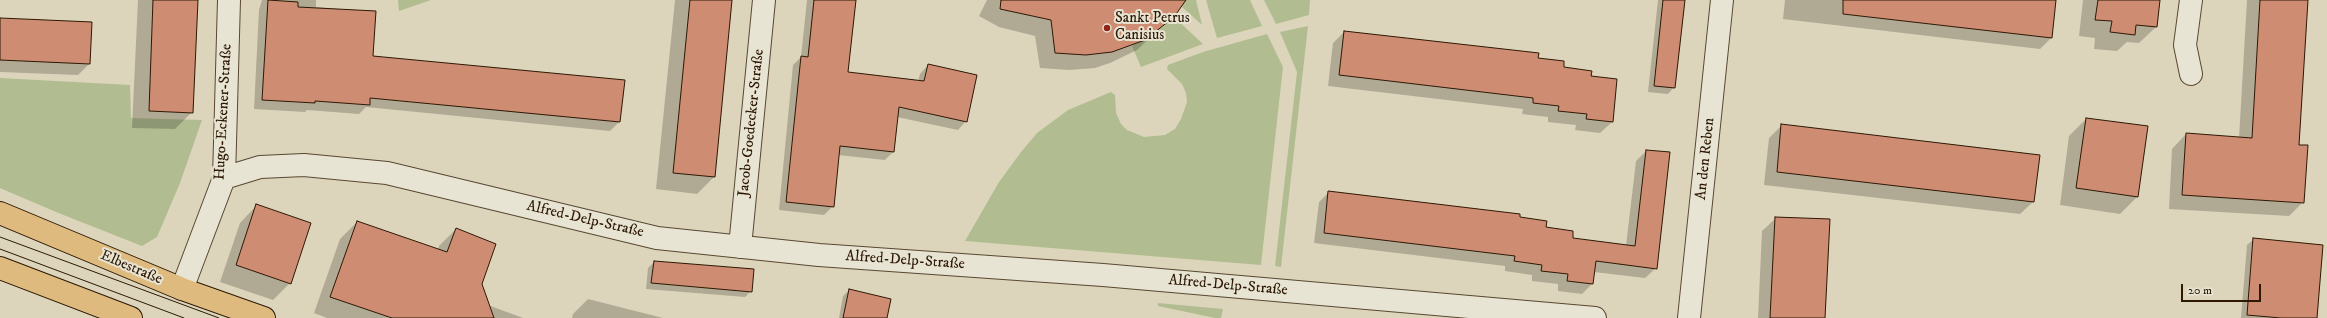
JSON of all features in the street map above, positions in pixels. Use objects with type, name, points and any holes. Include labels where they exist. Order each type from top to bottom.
[{"type":"main road","name":"Elbestraße","points":[[0,213],[182,289],[264,318]]},
{"type":"main road","points":[[0,268],[130,318]]},
{"type":"street","name":"Hugo-Eckener-Straße","points":[[182,289],[224,178],[229,0]]},
{"type":"street","name":"Jacob-Goedecker-Straße","points":[[740,246],[764,0]]},
{"type":"street","name":"An den Reben","points":[[1689,318],[1722,0]]},
{"type":"street","points":[[2191,0],[2185,45],[2191,74]]},
{"type":"street","name":"Alfred-Delp-Straße","points":[[224,178],[260,167],[304,165],[387,173],[657,238],[819,255],[1103,275],[1596,318]]},
{"type":"green space","points":[[398,0],[431,0],[399,11]]},
{"type":"green space","points":[[1186,0],[1196,0],[1202,25],[1181,6]]},
{"type":"green space","points":[[1206,0],[1250,0],[1262,26],[1217,38]]},
{"type":"green space","points":[[1264,0],[1310,0],[1309,15],[1276,24]]},
{"type":"green space","points":[[1174,17],[1203,44],[1141,67],[1132,46],[1154,34]]},
{"type":"green space","points":[[1308,26],[1281,267],[1275,266],[1297,72],[1280,32]]},
{"type":"green space","points":[[1267,34],[1283,67],[1261,265],[965,241],[999,182],[1021,152],[1037,133],[1068,110],[1111,92],[1115,95],[1116,113],[1121,124],[1127,130],[1144,137],[1165,135],[1175,129],[1181,119],[1187,102],[1186,93],[1182,84],[1167,69],[1168,65],[1203,52]]},
{"type":"green space","points":[[0,78],[130,85],[131,118],[202,120],[180,183],[157,237],[142,246],[0,188]]},
{"type":"green space","points":[[1158,303],[1223,309],[1221,318],[1215,318],[1158,306]]},
{"type":"building","points":[[153,0],[198,0],[193,113],[149,111]]},
{"type":"building","points":[[268,0],[298,2],[298,7],[376,11],[373,56],[625,80],[620,122],[370,98],[370,105],[315,101],[315,103],[262,100]]},
{"type":"building","points":[[690,0],[732,0],[715,177],[673,173]]},
{"type":"building","points":[[814,0],[856,0],[848,72],[924,81],[928,64],[977,75],[967,122],[899,107],[894,152],[840,146],[834,207],[786,202],[801,56],[808,57]]},
{"type":"building","name":"Sankt Petrus Canisius","points":[[1001,0],[1186,0],[1174,17],[1145,40],[1112,52],[1086,55],[1055,53],[1051,20],[1000,9]]},
{"type":"building","points":[[1663,0],[1685,0],[1675,88],[1654,86]]},
{"type":"building","points":[[1843,0],[2056,0],[2052,38],[1843,14]]},
{"type":"building","points":[[2098,0],[2160,0],[2157,27],[2136,25],[2135,35],[2110,32],[2112,21],[2095,20]]},
{"type":"building","points":[[2260,0],[2308,0],[2299,145],[2308,145],[2304,203],[2182,195],[2186,133],[2252,138]]},
{"type":"building","points":[[0,18],[92,22],[90,64],[0,60]]},
{"type":"building","points":[[1344,31],[1539,53],[1538,58],[1564,61],[1564,67],[1592,71],[1591,76],[1617,79],[1613,122],[1586,119],[1587,114],[1558,111],[1559,106],[1533,103],[1533,98],[1339,75]]},
{"type":"building","points":[[2086,118],[2148,126],[2138,197],[2076,188]]},
{"type":"building","points":[[1781,124],[2040,155],[2034,202],[1777,172]]},
{"type":"building","points":[[1646,150],[1670,152],[1657,269],[1596,261],[1593,284],[1567,281],[1568,274],[1541,271],[1542,265],[1514,261],[1515,256],[1324,233],[1328,191],[1520,214],[1520,217],[1547,221],[1546,227],[1573,231],[1573,238],[1635,246]]},
{"type":"building","points":[[256,204],[311,223],[291,284],[236,265]]},
{"type":"building","points":[[1775,217],[1830,219],[1825,318],[1770,318]]},
{"type":"building","points":[[357,221],[447,252],[456,228],[496,244],[482,284],[494,318],[392,318],[330,297]]},
{"type":"building","points":[[2253,238],[2323,245],[2317,318],[2281,318],[2247,315]]},
{"type":"building","points":[[654,261],[754,269],[752,292],[651,283]]},
{"type":"building","points":[[849,289],[891,299],[887,318],[843,318]]},
{"type":"tram line","points":[[0,237],[219,318]]},
{"type":"tram line","points":[[0,249],[184,318]]},
{"type":"place","name":"Sankt Petrus Canisius","points":[[1107,28]]}]
